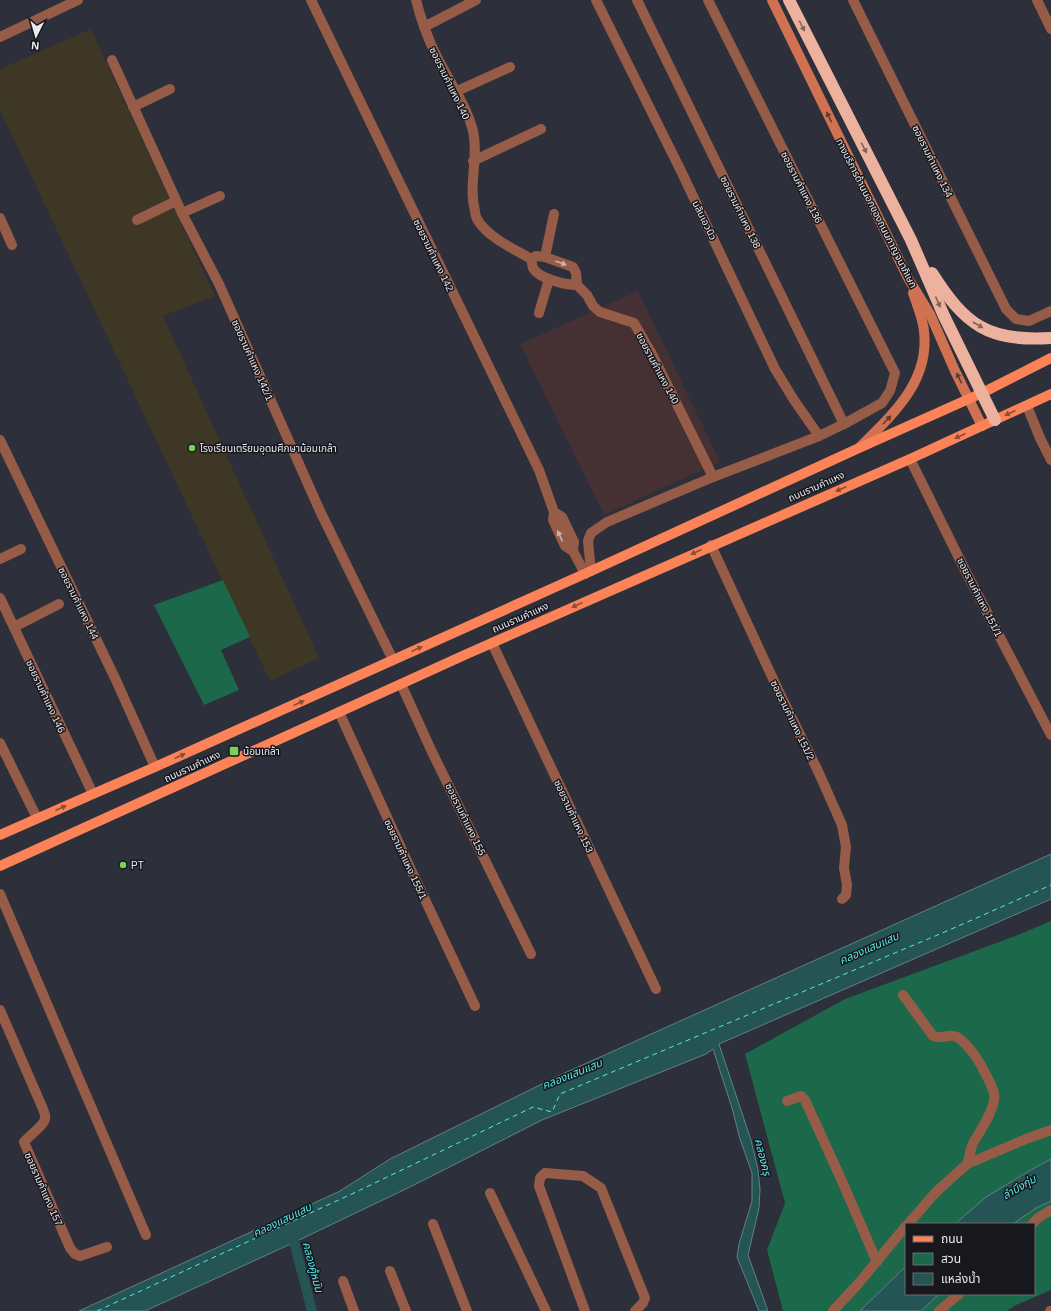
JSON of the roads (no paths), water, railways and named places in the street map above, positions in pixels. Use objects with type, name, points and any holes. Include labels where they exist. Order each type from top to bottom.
[{"type":"highway","points":[[790,0],[911,240],[944,316],[995,420]]},
{"type":"highway","points":[[911,240],[944,292],[958,310],[970,321],[1003,336],[1023,339],[1051,338]]},
{"type":"main road","name":"ทางบริการด้านนอกของถนนกาญจนาภิเษก","points":[[772,0],[908,278],[930,314],[982,426]]},
{"type":"main road","points":[[859,448],[901,405],[910,390],[922,361],[924,330],[908,278]]},
{"type":"main road","name":"ถนนรามคำแหง","points":[[0,835],[155,768],[588,573],[982,393],[1051,358]]},
{"type":"main road","name":"ถนนรามคำแหง","points":[[0,866],[492,643],[711,545],[910,459],[1051,394]]},
{"type":"street","points":[[0,37],[78,0]]},
{"type":"street","name":"ซอยรามคำแหง 142","points":[[311,0],[528,446],[539,470],[554,512],[562,517],[574,542],[573,551],[588,573]]},
{"type":"street","name":"ซอยรามคำแหง 140","points":[[416,0],[424,27],[437,57],[467,114],[473,132],[473,204],[477,219],[488,232],[531,259],[533,269],[542,276],[570,285],[578,285]]},
{"type":"street","points":[[424,27],[476,0]]},
{"type":"street","name":"นลินเอวนิว","points":[[596,0],[681,171],[775,369],[819,436]]},
{"type":"street","name":"ซอยรามคำแหง 138","points":[[637,0],[844,424]]},
{"type":"street","name":"ซอยรามคำแหง 136","points":[[708,0],[895,373],[890,391],[882,403],[844,424]]},
{"type":"street","name":"ซอยรามคำแหง 134","points":[[853,0],[1006,309],[1016,319],[1029,321],[1051,311]]},
{"type":"street","points":[[1037,0],[1051,29]]},
{"type":"street","name":"ซอยรามคำแหง 142/1","points":[[112,60],[176,201],[219,284],[320,511],[393,660]]},
{"type":"street","points":[[455,92],[510,67]]},
{"type":"street","points":[[134,107],[170,89]]},
{"type":"street","points":[[473,161],[541,129]]},
{"type":"street","points":[[182,213],[220,196]]},
{"type":"street","points":[[137,220],[176,201]]},
{"type":"street","points":[[545,257],[554,214]]},
{"type":"street","points":[[0,218],[12,245]]},
{"type":"street","name":"ซอยรามคำแหง 140","points":[[531,259],[536,256],[545,257],[573,267],[576,273],[578,285],[587,295],[593,306],[600,312],[634,322],[653,356],[713,477]]},
{"type":"street","points":[[539,313],[549,279]]},
{"type":"street","points":[[1027,406],[1051,460]]},
{"type":"street","points":[[588,573],[588,540],[591,533],[607,522],[713,477],[819,436],[844,424]]},
{"type":"street","name":"ซอยรามคำแหง 144","points":[[0,440],[116,678],[155,768]]},
{"type":"street","name":"ซอยรามคำแหง 151/1","points":[[910,459],[966,572],[1051,736]]},
{"type":"street","name":"ซอยรามคำแหง 151/2","points":[[711,545],[777,689],[821,777],[842,825],[846,847],[844,868],[848,885],[847,894],[842,899]]},
{"type":"street","points":[[0,559],[21,549]]},
{"type":"street","name":"ซอยรามคำแหง 146","points":[[0,598],[93,794]]},
{"type":"street","points":[[14,627],[59,604]]},
{"type":"street","name":"ซอยรามคำแหง 153","points":[[492,643],[656,989]]},
{"type":"street","name":"ซอยรามคำแหง 155","points":[[401,684],[432,752],[531,954]]},
{"type":"street","name":"ซอยรามคำแหง 155/1","points":[[339,712],[413,874],[476,1006]]},
{"type":"street","points":[[0,743],[38,818]]},
{"type":"street","points":[[0,894],[146,1235]]},
{"type":"street","points":[[903,995],[933,1036],[956,1037],[968,1047],[981,1066],[992,1088],[994,1094],[993,1104],[973,1145],[967,1164]]},
{"type":"street","name":"ซอยรามคำแหง 157","points":[[0,1010],[46,1118],[43,1124],[24,1142],[70,1248],[75,1254],[80,1256],[107,1247]]},
{"type":"street","points":[[787,1101],[801,1096],[805,1100],[841,1178],[877,1262]]},
{"type":"street","points":[[909,1223],[936,1192],[967,1164],[1051,1130]]},
{"type":"street","points":[[585,1311],[539,1186],[540,1178],[545,1173],[579,1175],[587,1178],[601,1188],[645,1298],[643,1304],[635,1311]]},
{"type":"street","points":[[490,1193],[546,1311]]},
{"type":"street","points":[[1033,1223],[1051,1210]]},
{"type":"street","points":[[433,1224],[467,1311]]},
{"type":"street","points":[[833,1311],[877,1262],[889,1245],[905,1227]]},
{"type":"street","points":[[390,1271],[406,1311]]},
{"type":"street","points":[[343,1281],[354,1311]]},
{"type":"street","points":[[939,1311],[958,1295]]},
{"type":"water","name":"คลองแสนแสบ","points":[[1051,854],[1051,899],[719,1044],[751,1140],[758,1170],[760,1189],[759,1208],[748,1255],[768,1311],[759,1311],[737,1257],[739,1244],[752,1201],[752,1173],[740,1139],[732,1108],[713,1049],[706,1054],[542,1120],[412,1186],[145,1311],[79,1311],[340,1191],[390,1159],[558,1076]]},
{"type":"water","name":"ลำบึงกุ่ม","points":[[1051,1159],[1051,1201],[1036,1208],[1014,1223],[956,1223],[986,1197]]},
{"type":"water","points":[[905,1267],[905,1295],[938,1295],[921,1311],[860,1311]]},
{"type":"waterway","name":"คลองคู้หมัน","points":[[291,1230],[312,1311]]},
{"type":"place","name":"โรงเรียนเตรียมอุดมศึกษาน้อมเกล้า","points":[[192,448]]},
{"type":"place","name":"น้อมเกล้า","points":[[234,751]]},
{"type":"place","name":"PT","points":[[123,865]]},
{"type":"water label","name":"คลองครุ","points":[[763,1157]]}]
